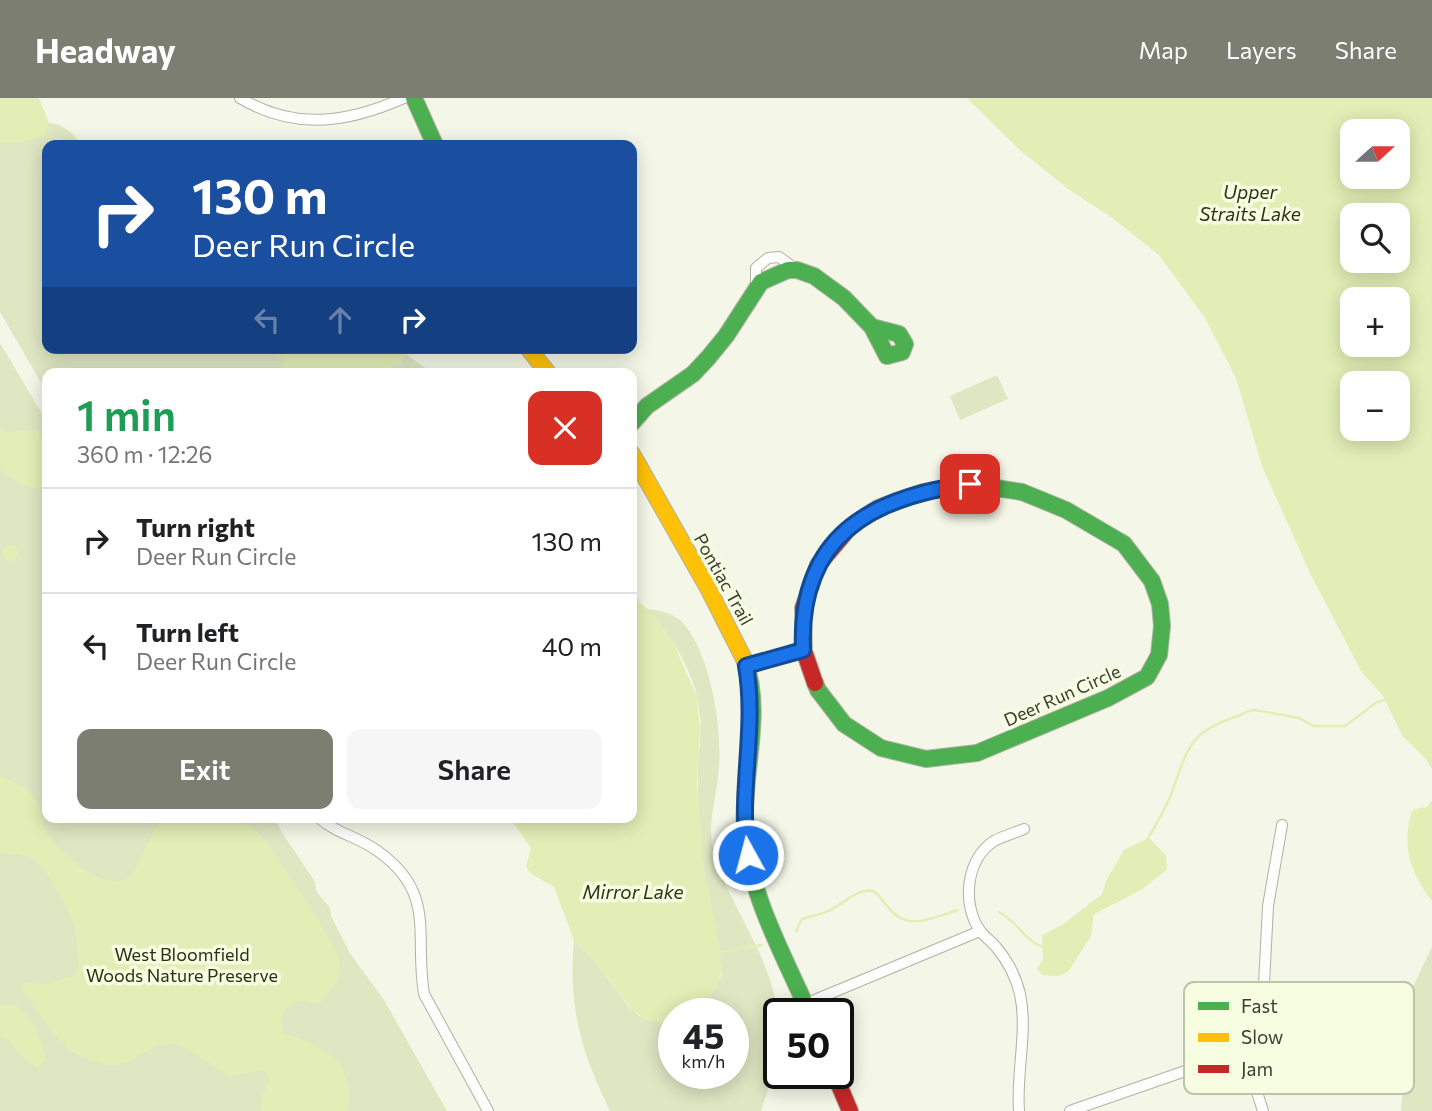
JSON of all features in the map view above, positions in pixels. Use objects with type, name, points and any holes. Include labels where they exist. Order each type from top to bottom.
[{"type":"street","points":[[240,98],[276,114],[323,120],[346,118],[404,98]]},
{"type":"street","points":[[414,98],[433,140]]},
{"type":"street","points":[[637,417],[647,406],[678,386],[708,358],[735,323],[756,288],[773,275],[797,270],[827,283],[872,327]]},
{"type":"street","points":[[533,354],[544,368]]},
{"type":"street","name":"Pontiac Trail","points":[[637,463],[738,644],[746,666],[751,695],[750,751],[744,808],[748,855],[765,909],[802,998]]},
{"type":"street","name":"Deer Run Circle","points":[[970,484],[1001,487],[1022,492],[1066,510],[1124,544],[1152,581],[1160,604],[1162,626],[1159,655],[1147,677],[1108,698],[977,753],[956,759],[932,760],[905,756],[884,750],[849,730],[831,712],[818,691],[803,650],[802,621],[807,592],[815,571],[831,545],[852,525],[876,510],[909,495],[946,487],[970,484]]},
{"type":"street","points":[[746,666],[803,650]]},
{"type":"street","points":[[326,823],[379,851],[401,872],[413,889],[421,912],[421,974],[424,994],[488,1111]]},
{"type":"street","points":[[1264,982],[1268,906],[1282,825]]},
{"type":"street","points":[[1019,1111],[1018,1074],[1022,1017],[1020,993],[1012,970],[997,948],[980,931],[970,908],[969,889],[971,871],[980,855],[995,841],[1024,829]]},
{"type":"street","points":[[831,998],[980,931]]},
{"type":"street","points":[[1070,1111],[1184,1071]]},
{"type":"street","points":[[838,1089],[844,1109]]},
{"type":"street","points":[[1258,1094],[1263,1111]]},
{"type":"green space","points":[[0,103],[47,127],[49,123],[64,127],[78,140],[42,140],[42,354],[353,354],[359,368],[42,368],[42,384],[0,312]]},
{"type":"green space","name":"West Bloomfield Woods Nature Preserve","points":[[0,343],[42,414],[42,823],[278,823],[315,882],[316,891],[330,908],[331,916],[350,953],[384,1000],[447,1111],[0,1111]]},
{"type":"green space","points":[[406,354],[425,368],[390,368]]},
{"type":"green space","points":[[997,375],[1008,399],[960,420],[950,396]]},
{"type":"green space","points":[[646,609],[669,614],[681,621],[700,650],[712,689],[719,749],[711,831],[714,855],[723,880],[766,968],[775,998],[763,998],[763,1089],[768,1089],[761,1111],[610,1111],[591,1069],[579,1028],[573,987],[574,940],[597,964],[629,1007],[639,1016],[658,1021],[658,1089],[749,1089],[749,998],[704,998],[722,975],[706,884],[701,837],[698,703],[695,688],[682,658]]},
{"type":"green space","points":[[1432,947],[1432,1111],[1401,1111],[1402,1094],[1414,1094],[1414,984]]},
{"type":"water","points":[[0,98],[39,98],[49,123],[45,136],[18,143],[0,142]]},
{"type":"water","name":"Upper Straits Lake","points":[[967,98],[1432,98],[1432,769],[1425,758],[1403,737],[1383,696],[1361,671],[1310,573],[1262,466],[1236,378],[1205,318],[1159,255],[1111,217],[1067,188],[1021,151]]},
{"type":"water","points":[[276,354],[405,354],[404,359],[390,368],[284,368],[283,360]]},
{"type":"water","points":[[0,429],[8,432],[36,429],[42,437],[42,489],[21,483],[0,467]]},
{"type":"water","points":[[10,545],[16,547],[16,559],[10,561],[4,559],[2,553],[4,547]]},
{"type":"water","name":"Mirror Lake","points":[[637,597],[674,644],[697,697],[700,730],[697,782],[704,870],[720,947],[722,971],[717,988],[707,998],[658,998],[658,1021],[646,1020],[632,1010],[597,964],[574,940],[554,887],[530,873],[526,867],[531,848],[513,823],[637,823]]},
{"type":"water","points":[[0,777],[18,784],[33,795],[45,830],[63,852],[84,869],[107,880],[118,881],[132,873],[160,823],[246,823],[254,828],[267,842],[317,917],[338,956],[340,968],[337,982],[323,1000],[317,1004],[295,1002],[287,1008],[282,1023],[284,1033],[310,1042],[333,1057],[342,1067],[349,1090],[348,1111],[261,1111],[262,1097],[269,1079],[264,1070],[231,1076],[175,1045],[162,1045],[121,1064],[111,1065],[82,1057],[73,1051],[51,1030],[21,987],[28,983],[48,984],[75,975],[79,963],[71,918],[38,863],[29,857],[0,852]]},
{"type":"water","points":[[1432,800],[1432,901],[1413,870],[1407,838],[1411,813],[1414,809],[1427,807]]},
{"type":"water","points":[[1149,838],[1166,855],[1167,870],[1141,890],[1094,914],[1091,936],[1068,972],[1058,976],[1042,975],[1037,969],[1043,959],[1042,935],[1062,925],[1102,894],[1107,879],[1124,850]]},
{"type":"water","points":[[14,1004],[27,1016],[41,1044],[46,1060],[37,1068],[19,1054],[7,1039],[0,1037],[0,1006]]},
{"type":"waterway","points":[[1147,840],[1167,804],[1186,754],[1199,736],[1208,729],[1255,710],[1299,718],[1314,726],[1345,726],[1377,702],[1386,700]]},
{"type":"waterway","points":[[796,931],[802,919],[833,909],[856,894],[867,891],[877,894],[896,915],[912,921],[930,919],[958,910]]},
{"type":"waterway","points":[[999,912],[1032,941],[1045,947]]},
{"type":"waterway","points":[[721,952],[762,945]]},
{"type":"traffic: fast","points":[[414,98],[433,140]]},
{"type":"traffic: fast","points":[[637,417],[647,406],[693,374],[708,358],[726,336],[761,282],[788,270],[814,276],[844,298],[872,327]]},
{"type":"traffic: fast","points":[[872,327],[899,334],[905,344],[902,352],[887,356],[872,327]]},
{"type":"traffic: fast","points":[[815,683],[844,724],[881,748],[926,759],[977,753],[1108,698],[1147,677],[1159,655],[1162,626],[1160,604],[1152,581],[1124,544],[1066,510],[1022,492],[970,484]]},
{"type":"traffic: fast","points":[[744,659],[752,701],[745,810],[748,855],[760,901],[802,998]]},
{"type":"traffic: slow","points":[[533,354],[544,368]]},
{"type":"traffic: slow","points":[[637,463],[708,588],[744,659]]},
{"type":"traffic: jam","points":[[815,683],[804,651],[803,608],[818,565],[851,526],[878,508],[923,492],[970,484]]},
{"type":"traffic: jam","points":[[841,1089],[850,1111]]},
{"type":"route","points":[[748,855],[744,808],[750,751],[751,695],[746,666],[803,650],[802,621],[807,592],[815,571],[831,545],[852,525],[909,495],[970,484]]}]
